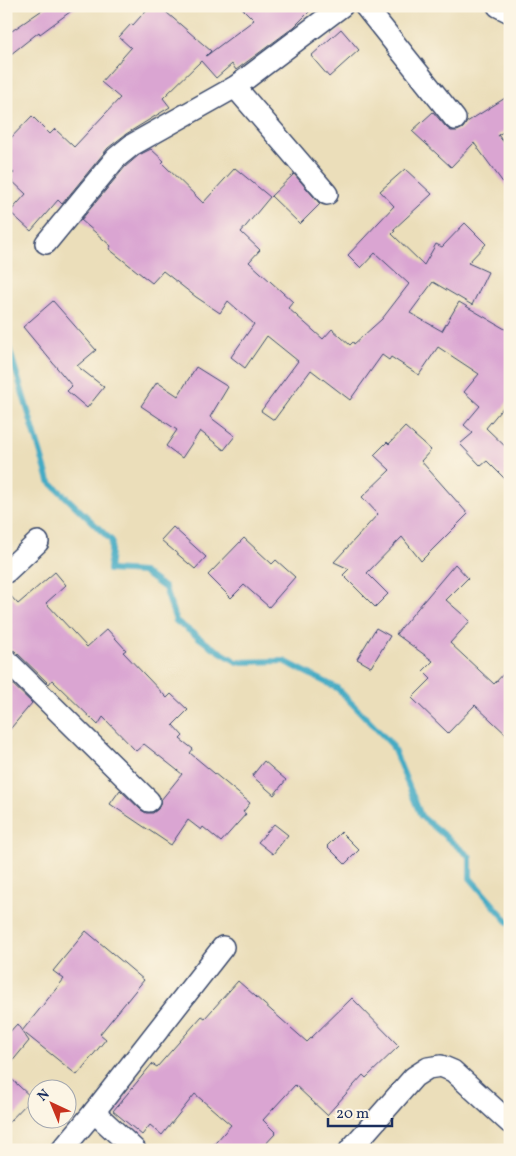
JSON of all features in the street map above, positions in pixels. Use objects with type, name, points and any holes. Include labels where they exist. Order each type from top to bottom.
[{"type":"street","points":[[46,243],[116,158],[132,144],[235,87],[342,6]]},
{"type":"street","points":[[365,6],[455,119]]},
{"type":"street","points":[[498,6],[510,12]]},
{"type":"street","points":[[235,87],[327,194]]},
{"type":"street","points":[[6,572],[38,542]]},
{"type":"street","points":[[6,660],[149,801]]},
{"type":"street","points":[[62,1150],[223,948]]},
{"type":"street","points":[[350,1150],[414,1077],[428,1068],[441,1066],[453,1071],[510,1123]]},
{"type":"street","points":[[94,1112],[136,1150]]},
{"type":"building","points":[[48,6],[78,6],[40,34],[39,32],[6,58],[6,35]]},
{"type":"building","points":[[150,6],[159,6],[211,51],[206,56],[254,20],[240,6],[315,6],[294,27],[236,70],[232,64],[216,78],[201,61],[163,98],[170,107],[126,134],[108,148],[62,204],[58,200],[31,231],[10,212],[26,194],[9,178],[14,173],[6,166],[6,143],[32,116],[50,134],[55,129],[74,147],[120,98],[101,82],[131,48],[119,37]]},
{"type":"building","points":[[341,29],[359,50],[329,77],[311,56]]},
{"type":"building","points":[[510,95],[510,128],[498,135],[510,150],[510,192],[474,143],[451,167],[412,131],[433,112],[451,131],[457,131],[463,128],[467,122]]},
{"type":"building","points":[[151,149],[164,161],[162,163],[203,203],[235,168],[270,197],[241,232],[260,250],[249,262],[293,302],[288,308],[323,339],[332,329],[350,345],[353,342],[354,344],[382,319],[409,284],[375,253],[361,268],[348,255],[394,206],[380,191],[405,169],[432,194],[393,230],[395,231],[392,234],[424,265],[436,244],[442,247],[465,223],[486,244],[468,263],[488,272],[472,305],[433,282],[410,313],[442,331],[459,302],[510,332],[510,399],[486,428],[510,451],[510,484],[487,461],[481,466],[460,444],[473,433],[464,425],[480,406],[464,392],[479,374],[438,347],[419,375],[391,357],[389,360],[382,355],[350,400],[311,370],[274,420],[261,411],[298,361],[267,336],[245,368],[231,357],[254,324],[228,301],[220,313],[163,271],[152,283],[109,249],[111,246],[81,220],[125,167],[139,155]]},
{"type":"building","points":[[294,174],[320,204],[300,224],[271,196]]},
{"type":"building","points":[[53,301],[96,350],[77,366],[104,387],[87,408],[67,391],[72,386],[23,327]]},
{"type":"building","points":[[196,367],[228,387],[210,417],[235,436],[224,450],[200,431],[182,458],[166,446],[177,430],[141,406],[157,382],[178,396]]},
{"type":"building","points":[[405,427],[431,450],[421,461],[468,514],[421,561],[402,537],[367,573],[388,594],[375,607],[343,575],[349,569],[334,562],[378,514],[362,497],[390,470],[374,455],[387,442],[389,444]]},
{"type":"building","points":[[173,527],[206,557],[195,569],[161,540]]},
{"type":"building","points":[[244,538],[272,564],[276,560],[295,577],[269,607],[244,585],[231,598],[208,575]]},
{"type":"building","points":[[455,564],[468,578],[446,600],[470,621],[450,643],[494,684],[510,667],[510,738],[475,705],[448,733],[412,698],[431,679],[423,671],[433,661],[396,634]]},
{"type":"building","points":[[55,572],[66,585],[46,603],[87,647],[107,629],[126,650],[123,652],[167,698],[171,694],[188,710],[173,725],[183,736],[180,739],[193,749],[190,753],[250,803],[243,812],[246,814],[221,842],[203,827],[201,830],[188,820],[171,845],[110,804],[120,790],[141,810],[146,813],[153,813],[158,809],[161,800],[182,774],[144,744],[136,751],[103,717],[98,725],[52,680],[49,684],[15,651],[6,648],[6,591],[18,604]]},
{"type":"building","points":[[376,628],[390,636],[371,667],[357,659]]},
{"type":"building","points":[[6,678],[32,703],[6,734]]},
{"type":"building","points":[[264,761],[286,780],[274,795],[252,776]]},
{"type":"building","points":[[274,824],[288,835],[273,854],[258,842]]},
{"type":"building","points":[[341,832],[359,850],[345,864],[327,846]]},
{"type":"building","points":[[86,931],[144,980],[100,1034],[106,1039],[77,1075],[22,1031],[64,979],[53,971]]},
{"type":"building","points":[[238,981],[307,1042],[352,998],[399,1046],[366,1078],[363,1075],[327,1115],[295,1085],[263,1120],[276,1133],[260,1150],[209,1150],[231,1125],[195,1094],[162,1135],[150,1125],[142,1135],[113,1111],[152,1064],[157,1067],[202,1016],[205,1018]]},
{"type":"building","points":[[17,1024],[29,1041],[6,1069],[6,1036]]},
{"type":"building","points":[[6,1074],[28,1094],[28,1102],[6,1125]]},
{"type":"waterway","points":[[6,338],[49,481],[112,541],[109,570],[143,572],[165,588],[176,621],[209,645],[237,662],[284,661],[337,688],[392,745],[421,816],[470,857],[470,878],[510,924]]}]
